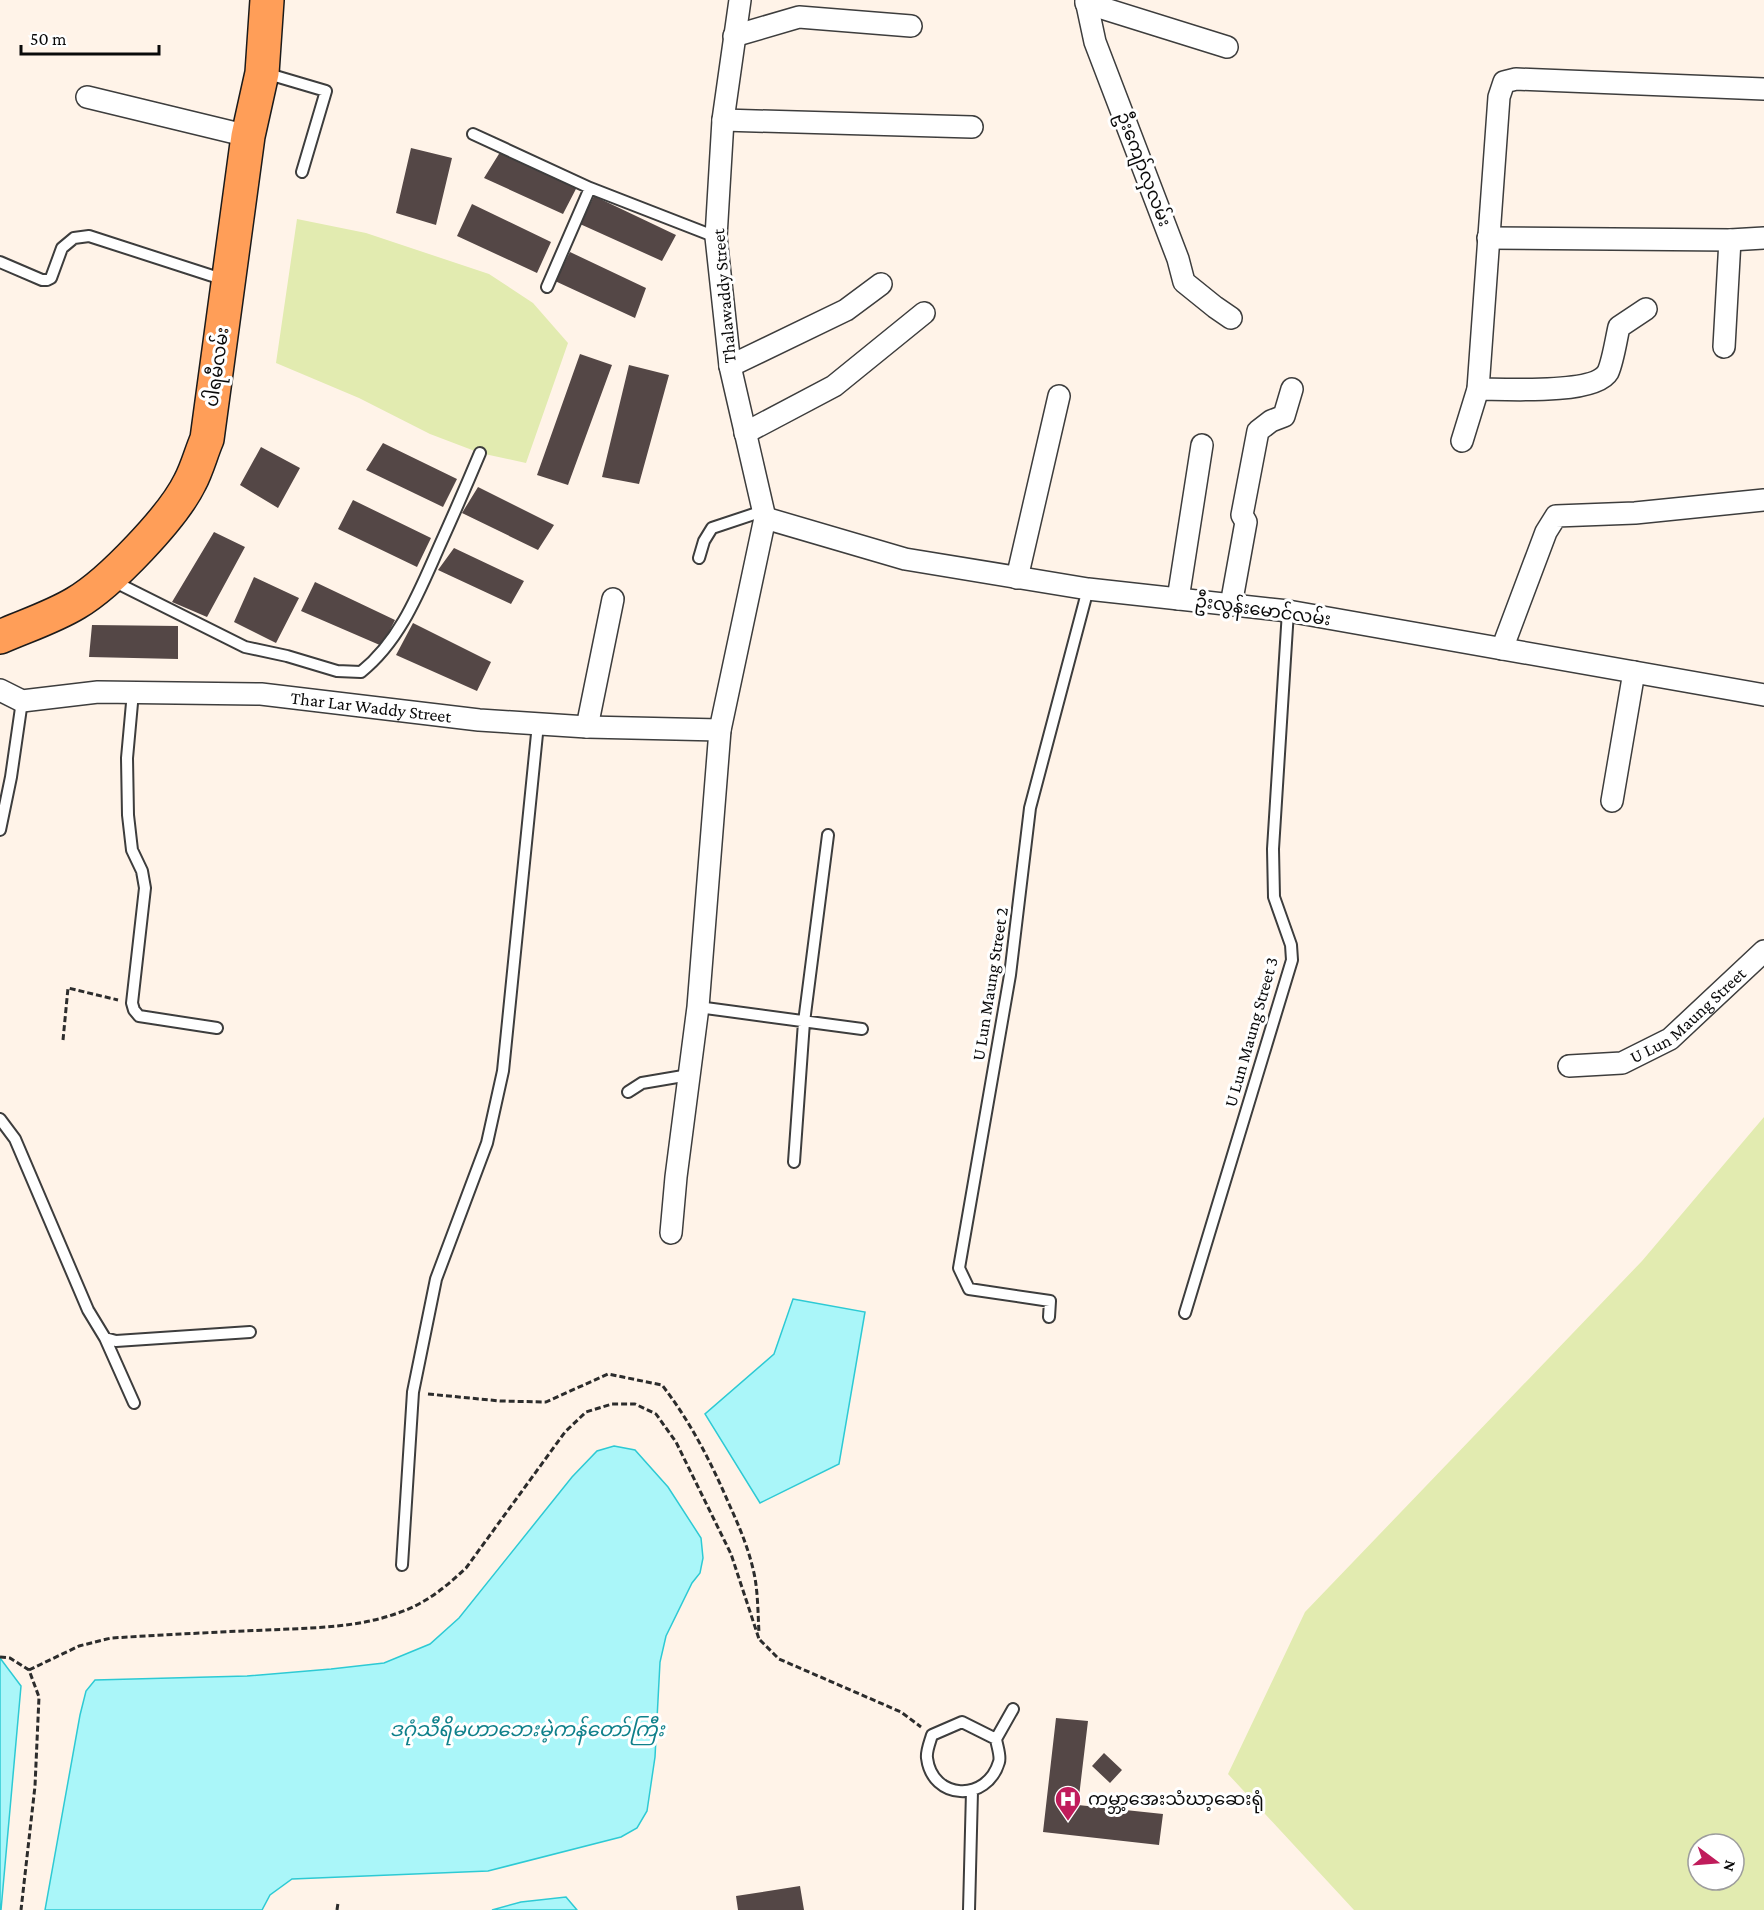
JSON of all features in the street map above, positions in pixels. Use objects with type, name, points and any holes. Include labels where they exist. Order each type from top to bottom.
[{"type":"main road","name":"ပါရမီလမ်း","points":[[0,638],[77,603],[108,578],[131,557],[166,517],[189,484],[207,439],[248,136],[262,73],[267,0]]},
{"type":"street","name":"Thalawaddy Street","points":[[740,0],[723,120],[716,237],[730,366],[764,514]]},
{"type":"street","points":[[1086,1],[1227,47]]},
{"type":"street","name":"ဦးကျော်လှလမ်း","points":[[1086,1],[1095,42],[1178,259],[1184,282],[1231,318]]},
{"type":"street","points":[[734,36],[799,17],[911,26]]},
{"type":"street","points":[[1462,441],[1478,389],[1498,97],[1504,82],[1516,79],[1764,89]]},
{"type":"street","points":[[87,97],[248,136]]},
{"type":"street","points":[[723,120],[972,127]]},
{"type":"street","points":[[1488,238],[1730,240],[1764,238]]},
{"type":"street","points":[[1724,347],[1730,240]]},
{"type":"street","points":[[730,366],[846,310],[881,284]]},
{"type":"street","points":[[1478,389],[1546,390],[1596,381],[1607,373],[1619,327],[1646,309]]},
{"type":"street","points":[[746,433],[834,386],[924,313]]},
{"type":"street","points":[[1231,605],[1246,522],[1242,515],[1258,431],[1284,416],[1292,389]]},
{"type":"street","points":[[1017,578],[1059,396]]},
{"type":"street","points":[[1178,599],[1202,445]]},
{"type":"street","points":[[1502,649],[1546,532],[1556,516],[1635,513],[1764,500]]},
{"type":"street","points":[[671,1233],[698,1007],[720,730],[764,514]]},
{"type":"street","name":"ဦးလွန်းမောင်လမ်း","points":[[764,514],[905,559],[1088,589],[1288,611],[1634,672],[1763,692]]},
{"type":"street","points":[[587,727],[613,599]]},
{"type":"street","points":[[1612,801],[1634,672]]},
{"type":"street","points":[[0,690],[22,701]]},
{"type":"street","name":"Thar Lar Waddy Street","points":[[22,701],[98,692],[261,694],[479,720],[587,727],[720,730]]},
{"type":"street","name":"U Lun Maung Street","points":[[1569,1066],[1622,1063],[1670,1039],[1764,951]]},
{"type":"lane","points":[[262,73],[326,91],[302,172]]},
{"type":"lane","points":[[473,134],[590,188],[716,237]]},
{"type":"lane","points":[[547,287],[590,188]]},
{"type":"lane","points":[[0,262],[47,280],[51,278],[62,248],[74,238],[89,236],[229,281]]},
{"type":"lane","points":[[108,578],[246,647],[337,671],[361,672],[386,649],[401,626],[480,453]]},
{"type":"lane","points":[[699,558],[704,541],[712,528],[764,514]]},
{"type":"lane","name":"U Lun Maung Street 2","points":[[1049,1317],[1050,1301],[969,1289],[959,1268],[1010,975],[1030,808],[1088,589]]},
{"type":"lane","name":"U Lun Maung Street 3","points":[[1185,1313],[1292,960],[1291,945],[1274,897],[1273,849],[1288,611]]},
{"type":"lane","points":[[133,692],[127,758],[128,815],[132,850],[142,871],[145,888],[132,1003],[139,1016],[217,1028]]},
{"type":"lane","points":[[0,830],[11,777],[22,701]]},
{"type":"lane","points":[[402,1565],[413,1392],[436,1279],[487,1143],[503,1071],[538,724]]},
{"type":"lane","points":[[794,1162],[804,1022],[828,835]]},
{"type":"lane","points":[[698,1007],[862,1029]]},
{"type":"lane","points":[[628,1092],[642,1083],[689,1075]]},
{"type":"lane","points":[[0,1119],[15,1139],[88,1310],[105,1338],[134,1403]]},
{"type":"lane","points":[[105,1338],[116,1341],[250,1332]]},
{"type":"lane","points":[[996,1739],[962,1722],[932,1735],[926,1756],[933,1777],[951,1791],[972,1791],[991,1780],[1000,1760],[996,1739],[1013,1709]]},
{"type":"lane","points":[[969,1910],[972,1791]]},
{"type":"path","points":[[63,1040],[68,988],[132,1003]]},
{"type":"path","points":[[413,1392],[500,1401],[546,1402],[608,1374],[662,1385],[681,1410],[702,1448],[746,1542],[755,1579],[759,1639]]},
{"type":"path","points":[[29,1670],[80,1646],[111,1638],[317,1628],[370,1621],[399,1613],[427,1600],[466,1568],[565,1432],[586,1412],[612,1404],[635,1404],[656,1414],[676,1442],[731,1554],[759,1639],[779,1659],[901,1712],[932,1735]]},
{"type":"path","points":[[0,1657],[10,1658],[29,1670],[39,1697],[35,1786],[21,1910]]},
{"type":"path","points":[[338,1903],[338,1910]]},
{"type":"green space","points":[[297,219],[366,233],[489,274],[533,303],[568,343],[526,463],[480,453],[430,434],[359,398],[276,363]]},
{"type":"green space","points":[[1764,1117],[1764,1910],[1354,1910],[1228,1774],[1305,1612],[1642,1261]]},
{"type":"water","points":[[793,1299],[865,1312],[839,1464],[760,1503],[705,1414],[774,1354]]},
{"type":"water","name":"ဒဂုံသီရိမဟာဘေးမဲ့ကန်တော်ကြီး","points":[[614,1446],[635,1450],[668,1487],[701,1538],[703,1558],[700,1573],[692,1583],[666,1636],[660,1662],[655,1757],[647,1811],[637,1828],[621,1837],[488,1871],[292,1879],[270,1895],[262,1910],[45,1910],[80,1715],[86,1691],[95,1680],[247,1676],[331,1669],[384,1663],[430,1644],[459,1618],[572,1477],[597,1451]]},
{"type":"water","points":[[0,1658],[21,1686],[1,1910],[0,1910]]},
{"type":"water","points":[[566,1897],[577,1910],[492,1910],[521,1902]]},
{"type":"building","points":[[411,148],[452,158],[436,225],[396,213]]},
{"type":"building","points":[[502,149],[578,185],[563,214],[484,178]]},
{"type":"building","points":[[594,196],[676,235],[662,261],[580,224]]},
{"type":"building","points":[[472,204],[551,242],[537,273],[457,236]]},
{"type":"building","points":[[570,252],[646,288],[635,318],[555,281]]},
{"type":"building","points":[[580,354],[612,365],[568,485],[537,475]]},
{"type":"building","points":[[629,365],[669,375],[639,484],[602,477]]},
{"type":"building","points":[[383,443],[457,479],[443,507],[366,470]]},
{"type":"building","points":[[261,447],[300,468],[278,508],[240,485]]},
{"type":"building","points":[[478,487],[554,525],[538,550],[462,513]]},
{"type":"building","points":[[353,500],[431,538],[417,567],[338,529]]},
{"type":"building","points":[[214,532],[245,547],[207,617],[172,602]]},
{"type":"building","points":[[454,548],[524,581],[511,604],[438,570]]},
{"type":"building","points":[[254,577],[299,598],[276,643],[234,622]]},
{"type":"building","points":[[315,582],[395,620],[382,646],[301,611]]},
{"type":"building","points":[[413,623],[491,662],[477,691],[396,655]]},
{"type":"building","points":[[92,625],[178,626],[178,659],[89,657]]},
{"type":"building","points":[[1056,1718],[1088,1721],[1078,1805],[1163,1814],[1159,1845],[1043,1832]]},
{"type":"building","points":[[1104,1753],[1122,1770],[1110,1783],[1092,1766]]},
{"type":"building","points":[[800,1886],[804,1910],[738,1910],[736,1896]]},
{"type":"place","name":"ကမ္ဘာ့အေးသံဃာ့ဆေးရုံ","points":[[1068,1822]]}]
